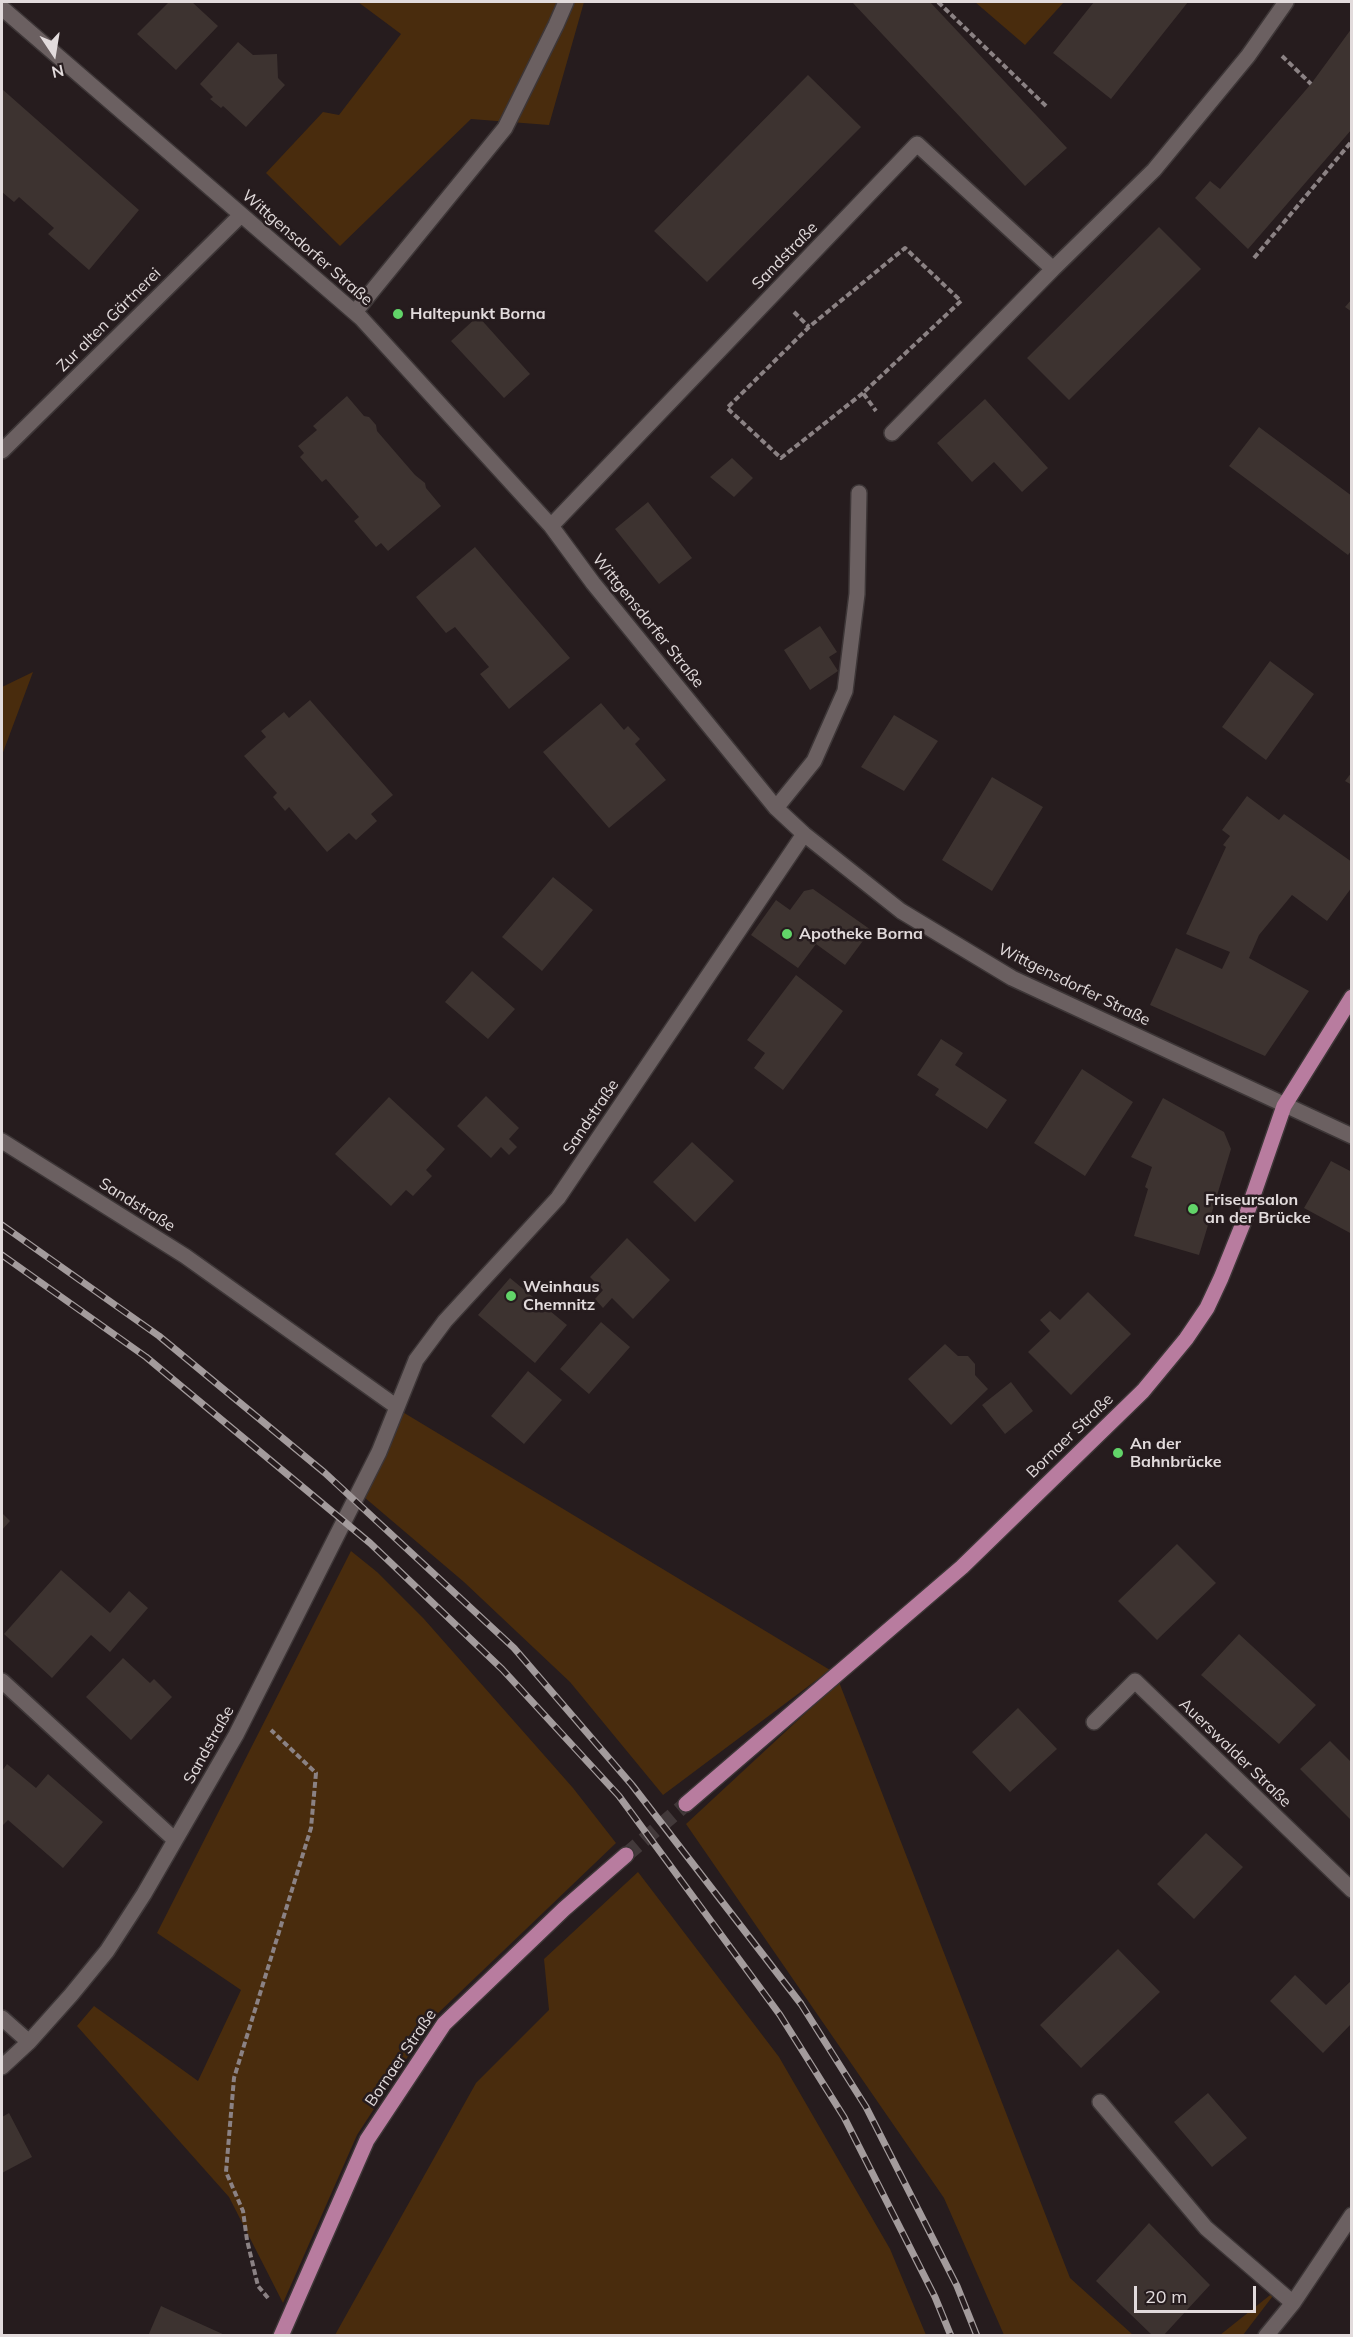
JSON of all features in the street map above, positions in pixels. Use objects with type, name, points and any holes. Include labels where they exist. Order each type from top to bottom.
[{"type":"main road","name":"Bornaer Straße","points":[[686,1804],[962,1567],[1143,1391],[1186,1339],[1207,1308],[1246,1216],[1284,1106],[1352,996]]},
{"type":"main road","name":"Bornaer Straße","points":[[284,2329],[367,2140],[444,2024],[564,1909],[626,1856]]},
{"type":"street","points":[[355,312],[505,128],[566,2]]},
{"type":"street","points":[[892,433],[1154,170],[1248,56],[1286,2]]},
{"type":"street","name":"Wittgensdorfer Straße","points":[[2,8],[355,312],[551,526],[593,584],[776,808],[804,834],[901,911],[1012,978],[1352,1136]]},
{"type":"street","name":"Sandstraße","points":[[551,526],[917,144],[1053,269]]},
{"type":"street","name":"Zur alten Gärtnerei","points":[[2,451],[241,215]]},
{"type":"street","points":[[776,808],[814,761],[845,691],[857,594],[859,493]]},
{"type":"street","name":"Sandstraße","points":[[2,2067],[29,2042],[107,1951],[144,1894],[236,1736],[364,1482],[416,1360],[445,1321],[558,1198],[804,834]]},
{"type":"street","name":"Sandstraße","points":[[2,1141],[185,1256],[397,1407]]},
{"type":"street","points":[[2,1681],[175,1840]]},
{"type":"street","name":"Auerswalder Straße","points":[[1094,1722],[1135,1681],[1352,1890]]},
{"type":"street","points":[[2,2018],[29,2042]]},
{"type":"street","points":[[1100,2102],[1206,2228],[1293,2303]]},
{"type":"street","points":[[1266,2336],[1293,2303],[1352,2216]]},
{"type":"path","points":[[938,2],[1047,107]]},
{"type":"path","points":[[1262,37],[1311,84]]},
{"type":"path","points":[[1254,258],[1352,141]]},
{"type":"path","points":[[905,248],[961,301],[863,393],[781,458],[727,408],[809,327],[905,248]]},
{"type":"path","points":[[800,318],[809,327]]},
{"type":"path","points":[[863,393],[892,433]]},
{"type":"path","points":[[249,1709],[316,1773],[310,1828],[234,2078],[226,2172],[243,2211],[258,2286],[284,2329]]},
{"type":"shaded area","points":[[358,2],[584,2],[549,125],[471,119],[340,246],[266,173],[323,112],[339,115],[401,34]]},
{"type":"shaded area","points":[[975,2],[1064,2],[1025,45]]},
{"type":"shaded area","points":[[33,672],[2,755],[2,687]]},
{"type":"shaded area","points":[[401,1411],[830,1670],[663,1795],[570,1682],[464,1582],[364,1497]]},
{"type":"shaded area","points":[[351,1551],[377,1572],[424,1619],[573,1788],[616,1843],[433,2018],[357,2135],[283,2303],[229,2197],[77,2026],[94,2006],[198,2081],[241,1990],[157,1933]]},
{"type":"shaded area","points":[[839,1682],[1070,2278],[1133,2335],[1004,2335],[944,2198],[686,1824]]},
{"type":"shaded area","points":[[638,1872],[779,2057],[890,2249],[926,2335],[335,2335],[476,2083],[549,2010],[544,1959]]},
{"type":"shaded area","points":[[1279,2288],[1243,2335],[1220,2335]]},
{"type":"building","points":[[169,2],[192,2],[218,26],[176,70],[137,34]]},
{"type":"building","points":[[852,2],[930,2],[1067,148],[1025,186]]},
{"type":"building","points":[[1094,2],[1188,2],[1111,99],[1053,53]]},
{"type":"building","points":[[1352,28],[1352,129],[1248,249],[1195,198],[1210,181],[1220,189],[1311,84]]},
{"type":"building","points":[[238,42],[253,55],[277,54],[278,78],[285,85],[246,127],[223,106],[221,108],[210,99],[213,97],[200,84]]},
{"type":"building","points":[[808,75],[861,127],[707,282],[654,231]]},
{"type":"building","points":[[2,89],[139,210],[89,270],[48,234],[54,228],[19,197],[14,202],[2,192]]},
{"type":"building","points":[[1159,227],[1201,269],[1069,400],[1027,358]]},
{"type":"building","points":[[1352,299],[1352,312],[1345,307]]},
{"type":"building","points":[[478,316],[530,374],[504,398],[451,341]]},
{"type":"building","points":[[347,396],[364,416],[369,417],[376,425],[377,431],[415,475],[425,483],[426,488],[441,506],[388,551],[381,543],[376,547],[354,521],[359,517],[326,479],[322,482],[300,457],[304,453],[298,446],[317,430],[313,426]]},
{"type":"building","points":[[985,399],[1048,468],[1022,492],[994,462],[972,482],[937,443]]},
{"type":"building","points":[[1259,427],[1352,496],[1352,550],[1348,555],[1229,466]]},
{"type":"building","points":[[732,458],[753,478],[734,497],[710,477]]},
{"type":"building","points":[[648,502],[692,558],[659,584],[615,529]]},
{"type":"building","points":[[475,547],[570,658],[509,709],[480,674],[489,667],[455,627],[446,633],[416,597]]},
{"type":"building","points":[[820,626],[837,652],[829,657],[838,671],[810,690],[784,650]]},
{"type":"building","points":[[1270,661],[1314,694],[1266,760],[1222,727]]},
{"type":"building","points":[[310,700],[393,795],[371,814],[377,821],[356,840],[349,833],[327,852],[289,807],[285,811],[273,797],[277,793],[244,756],[266,737],[261,731],[284,712],[289,718]]},
{"type":"building","points":[[601,703],[624,730],[628,726],[640,739],[635,744],[666,780],[609,828],[543,752]]},
{"type":"building","points":[[894,715],[938,741],[904,791],[861,767]]},
{"type":"building","points":[[1352,772],[1352,785],[1345,781]]},
{"type":"building","points":[[992,777],[1043,807],[992,891],[942,860]]},
{"type":"building","points":[[1247,796],[1279,820],[1284,814],[1352,862],[1352,887],[1327,921],[1292,895],[1259,935],[1249,958],[1309,991],[1265,1056],[1150,1005],[1176,948],[1222,969],[1230,952],[1186,934],[1226,847],[1223,845],[1230,836],[1222,830]]},
{"type":"building","points":[[553,877],[593,910],[542,971],[502,937]]},
{"type":"building","points":[[813,889],[871,930],[845,965],[816,944],[798,968],[751,935],[776,900],[790,910],[804,891]]},
{"type":"building","points":[[472,971],[515,1009],[488,1039],[445,1002]]},
{"type":"building","points":[[796,975],[843,1011],[783,1090],[754,1068],[765,1053],[747,1040]]},
{"type":"building","points":[[941,1039],[963,1053],[955,1065],[1007,1100],[987,1129],[935,1095],[939,1089],[917,1075]]},
{"type":"building","points":[[1082,1069],[1133,1102],[1085,1176],[1034,1143]]},
{"type":"building","points":[[486,1096],[519,1128],[509,1139],[517,1147],[509,1155],[501,1147],[491,1158],[457,1126]]},
{"type":"building","points":[[389,1097],[445,1149],[426,1170],[432,1176],[413,1196],[406,1190],[391,1206],[335,1154]]},
{"type":"building","points":[[1163,1098],[1224,1132],[1231,1149],[1199,1255],[1134,1236],[1152,1167],[1131,1157]]},
{"type":"building","points":[[692,1142],[734,1181],[695,1222],[653,1182]]},
{"type":"building","points":[[1331,1161],[1352,1172],[1352,1234],[1304,1208]]},
{"type":"building","points":[[627,1238],[670,1280],[633,1319],[612,1298],[603,1308],[595,1299],[603,1290],[590,1277]]},
{"type":"building","points":[[510,1278],[567,1325],[535,1363],[478,1315]]},
{"type":"building","points":[[1088,1292],[1131,1334],[1071,1395],[1028,1352],[1050,1331],[1040,1320],[1050,1311],[1060,1320]]},
{"type":"building","points":[[601,1322],[630,1347],[589,1394],[560,1369]]},
{"type":"building","points":[[945,1344],[958,1356],[968,1356],[975,1364],[975,1375],[988,1389],[951,1425],[908,1379]]},
{"type":"building","points":[[528,1371],[562,1400],[524,1444],[491,1416]]},
{"type":"building","points":[[1011,1382],[1033,1411],[1005,1434],[982,1405]]},
{"type":"building","points":[[2,1513],[10,1521],[2,1530]]},
{"type":"building","points":[[1177,1544],[1216,1583],[1157,1640],[1118,1601]]},
{"type":"building","points":[[61,1570],[110,1613],[129,1591],[148,1608],[110,1652],[91,1635],[52,1678],[4,1634]]},
{"type":"building","points":[[1239,1634],[1316,1705],[1279,1744],[1201,1675]]},
{"type":"building","points":[[123,1658],[150,1683],[154,1679],[172,1697],[131,1740],[86,1697]]},
{"type":"building","points":[[1018,1708],[1057,1749],[1010,1792],[972,1752]]},
{"type":"building","points":[[1330,1741],[1352,1763],[1352,1821],[1300,1769]]},
{"type":"building","points":[[7,1764],[36,1788],[48,1774],[103,1822],[63,1868],[8,1820],[3,1825],[2,1771]]},
{"type":"building","points":[[1206,1833],[1243,1867],[1194,1919],[1157,1884]]},
{"type":"building","points":[[1118,1949],[1160,1992],[1081,2068],[1040,2025]]},
{"type":"building","points":[[1295,1975],[1326,2005],[1352,1980],[1352,2023],[1323,2053],[1270,2001]]},
{"type":"building","points":[[1208,2093],[1247,2138],[1212,2167],[1174,2122]]},
{"type":"building","points":[[9,2113],[32,2157],[2,2173],[2,2117]]},
{"type":"building","points":[[1149,2223],[1210,2285],[1163,2336],[1153,2336],[1096,2281]]},
{"type":"building","points":[[161,2306],[227,2336],[148,2336]]},
{"type":"tunnel","points":[[626,1855],[686,1804]]},
{"type":"railway","points":[[2,1225],[159,1336],[325,1473],[514,1648],[632,1785],[801,2004],[866,2107],[957,2286],[977,2336]]},
{"type":"railway","points":[[2,1255],[146,1357],[370,1543],[502,1669],[619,1796],[780,2015],[844,2117],[935,2297],[951,2336]]},
{"type":"place","name":"Haltepunkt Borna","points":[[398,314]]},
{"type":"place","name":"Apotheke Borna","points":[[787,934]]},
{"type":"place","name":"Friseursalon an der Brücke","points":[[1193,1209]]},
{"type":"place","name":"Weinhaus Chemnitz","points":[[511,1296]]},
{"type":"place","name":"An der Bahnbrücke","points":[[1118,1453]]}]
